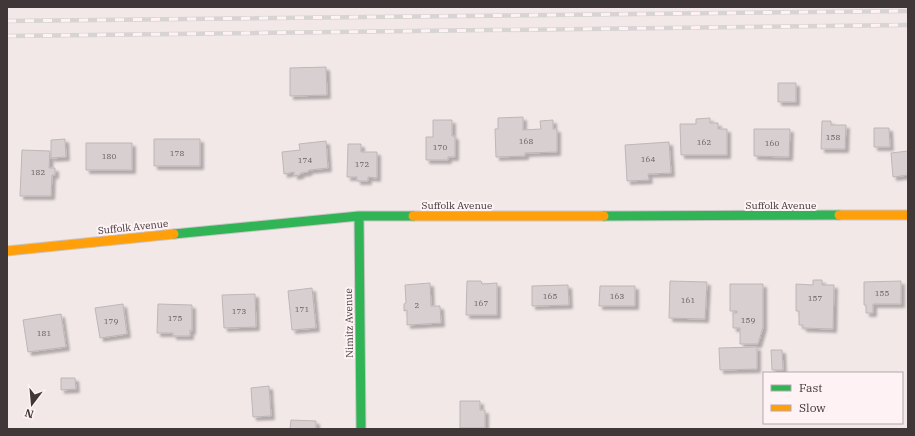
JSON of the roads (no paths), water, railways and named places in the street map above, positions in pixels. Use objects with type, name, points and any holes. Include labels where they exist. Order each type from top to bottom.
[{"type":"street","name":"Suffolk Avenue","points":[[7,251],[359,216],[908,215]]},
{"type":"street","name":"Nimitz Avenue","points":[[359,216],[361,429]]},
{"type":"railway","points":[[7,21],[908,11]]},
{"type":"railway","points":[[7,36],[908,25]]}]
